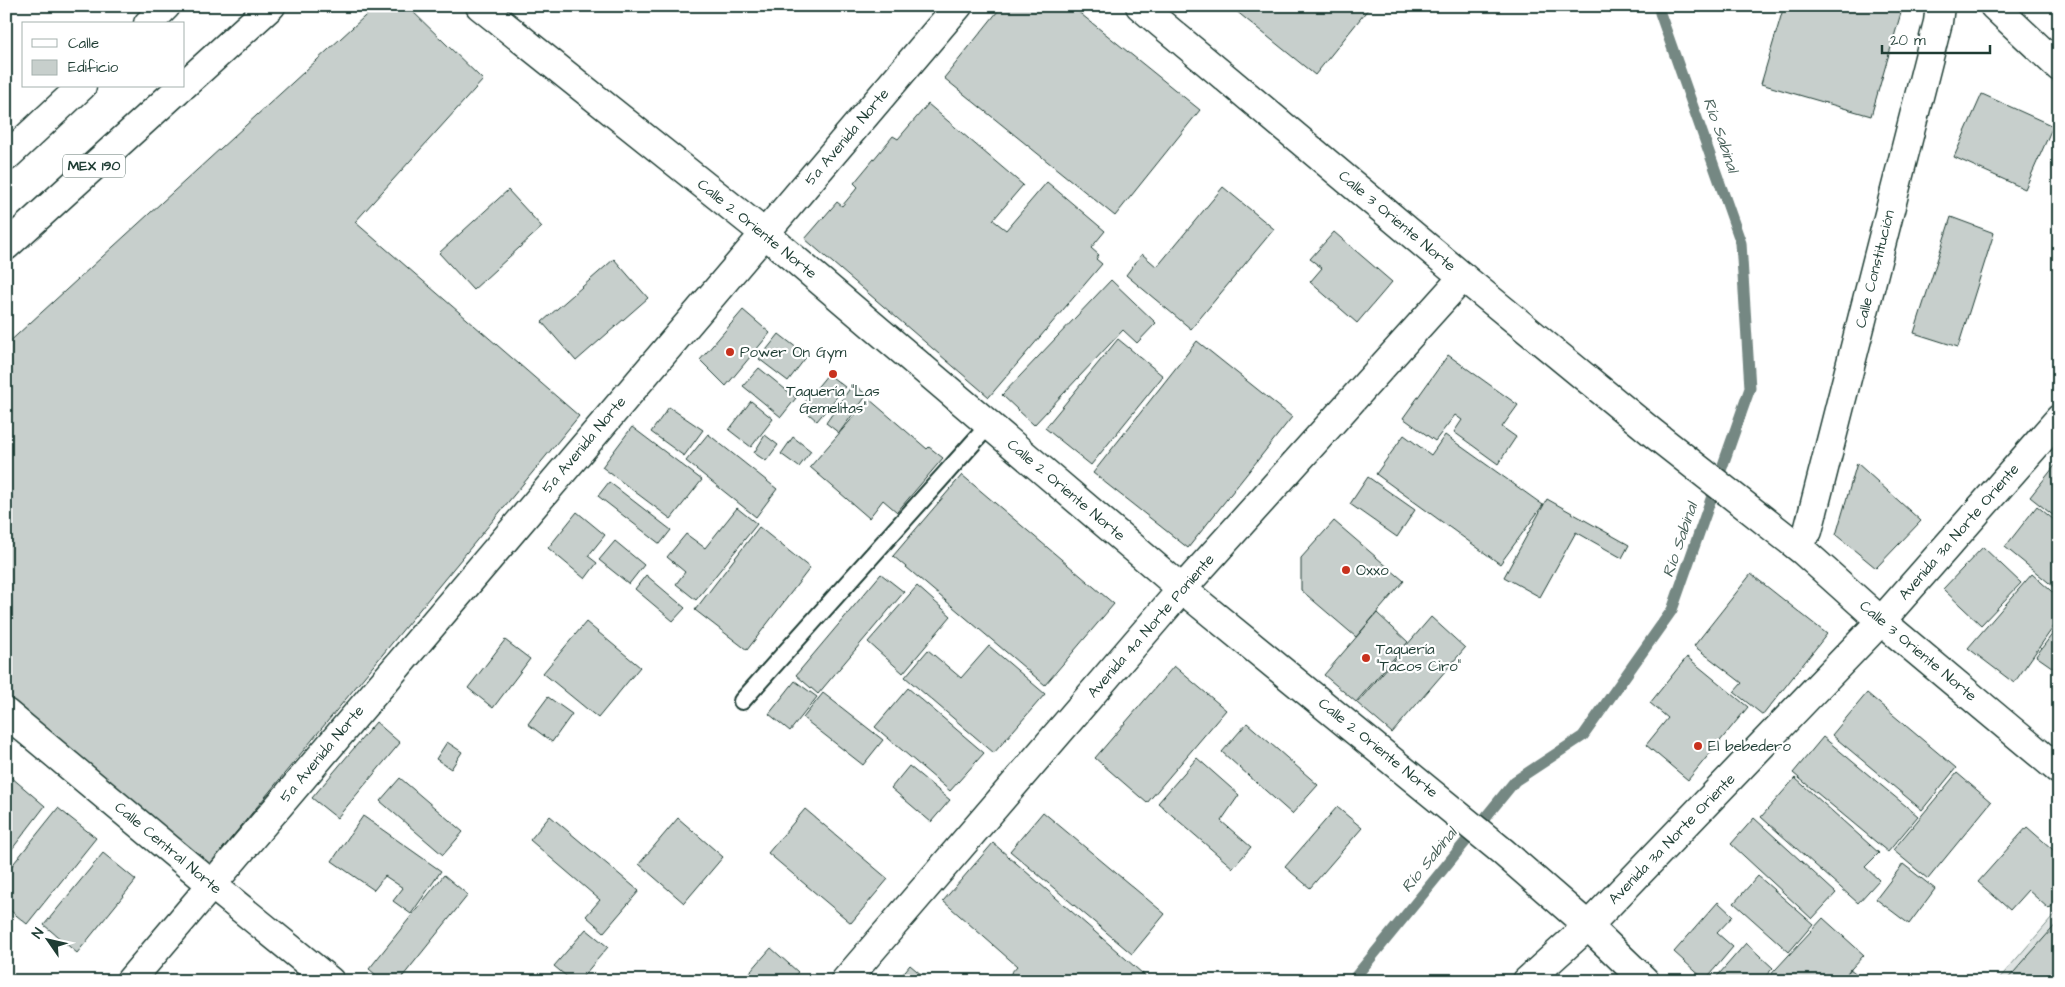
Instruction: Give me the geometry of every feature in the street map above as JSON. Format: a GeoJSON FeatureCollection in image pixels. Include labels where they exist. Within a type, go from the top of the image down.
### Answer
{"type":"FeatureCollection","features":[{"type":"Feature","properties":{"kind":"main road"},"geometry":{"type":"LineString","coordinates":[[150,22],[166,6]]}},
{"type":"Feature","properties":{"kind":"main road","name":"MEX 190"},"geometry":{"type":"LineString","coordinates":[[185,84],[271,6]]}},
{"type":"Feature","properties":{"kind":"main road","name":"Calle 2 Oriente Norte"},"geometry":{"type":"LineString","coordinates":[[480,6],[764,233],[1182,589],[1437,796],[1588,926],[1645,981]]}},
{"type":"Feature","properties":{"kind":"main road","name":"5a Avenida Norte"},"geometry":{"type":"LineString","coordinates":[[130,981],[958,6]]}},
{"type":"Feature","properties":{"kind":"main road","name":"Calle 3 Oriente Norte"},"geometry":{"type":"LineString","coordinates":[[1140,6],[1463,277],[1654,434],[1803,552],[1881,621],[2059,770]]}},
{"type":"Feature","properties":{"kind":"main road","name":"Calle Constitución"},"geometry":{"type":"LineString","coordinates":[[1808,531],[1938,22],[1940,6]]}},
{"type":"Feature","properties":{"kind":"main road"},"geometry":{"type":"LineString","coordinates":[[1994,6],[2059,67]]}},
{"type":"Feature","properties":{"kind":"main road"},"geometry":{"type":"LineString","coordinates":[[6,158],[80,88]]}},
{"type":"Feature","properties":{"kind":"main road","name":"MEX 190"},"geometry":{"type":"LineString","coordinates":[[6,246],[181,88]]}},
{"type":"Feature","properties":{"kind":"main road","name":"Avenida 4a Norte Poniente"},"geometry":{"type":"LineString","coordinates":[[845,981],[1182,589],[1463,277]]}},
{"type":"Feature","properties":{"kind":"main road","name":"Avenida 3a Norte Oriente"},"geometry":{"type":"LineString","coordinates":[[1527,981],[1588,926],[1881,621],[2059,419]]}},
{"type":"Feature","properties":{"kind":"main road","name":"Calle Central Norte"},"geometry":{"type":"LineString","coordinates":[[6,713],[330,981]]}},
{"type":"Feature","properties":{"kind":"lane"},"geometry":{"type":"LineString","coordinates":[[742,701],[989,425]]}},
{"type":"Feature","properties":{"kind":"shaded area"},"geometry":{"type":"Polygon","coordinates":[[[2059,910],[2059,981],[1997,981],[2059,910]]]}},
{"type":"Feature","properties":{"kind":"building"},"geometry":{"type":"Polygon","coordinates":[[[376,6],[407,6],[483,80],[355,222],[579,416],[205,870],[6,696],[6,345],[376,6]]]}},
{"type":"Feature","properties":{"kind":"building"},"geometry":{"type":"Polygon","coordinates":[[[1002,6],[1071,6],[1200,110],[1115,216],[944,78],[1002,6]]]}},
{"type":"Feature","properties":{"kind":"building"},"geometry":{"type":"Polygon","coordinates":[[[1230,6],[1366,6],[1369,8],[1315,75],[1230,6]]]}},
{"type":"Feature","properties":{"kind":"building"},"geometry":{"type":"Polygon","coordinates":[[[1784,6],[1903,6],[1871,116],[1761,84],[1784,6]]]}},
{"type":"Feature","properties":{"kind":"building"},"geometry":{"type":"Polygon","coordinates":[[[1982,94],[2053,126],[2025,189],[1954,157],[1982,94]]]}},
{"type":"Feature","properties":{"kind":"building"},"geometry":{"type":"Polygon","coordinates":[[[928,104],[1023,185],[993,220],[1006,230],[1047,182],[1105,231],[1091,248],[1099,255],[1096,259],[1102,264],[989,397],[805,239],[837,202],[842,206],[858,187],[854,183],[893,136],[898,139],[928,104]]]}},
{"type":"Feature","properties":{"kind":"building"},"geometry":{"type":"Polygon","coordinates":[[[1223,187],[1274,229],[1191,329],[1126,275],[1142,254],[1157,267],[1223,187]]]}},
{"type":"Feature","properties":{"kind":"building"},"geometry":{"type":"Polygon","coordinates":[[[508,190],[542,227],[473,290],[439,253],[508,190]]]}},
{"type":"Feature","properties":{"kind":"building"},"geometry":{"type":"Polygon","coordinates":[[[1951,217],[1994,233],[1958,347],[1914,333],[1951,217]]]}},
{"type":"Feature","properties":{"kind":"building"},"geometry":{"type":"Polygon","coordinates":[[[1334,232],[1392,282],[1357,323],[1310,282],[1322,268],[1310,259],[1334,232]]]}},
{"type":"Feature","properties":{"kind":"building"},"geometry":{"type":"Polygon","coordinates":[[[614,259],[648,298],[576,361],[542,322],[614,259]]]}},
{"type":"Feature","properties":{"kind":"building"},"geometry":{"type":"Polygon","coordinates":[[[1111,280],[1156,323],[1137,343],[1123,330],[1034,425],[1002,395],[1111,280]]]}},
{"type":"Feature","properties":{"kind":"building","name":"Power On Gym"},"geometry":{"type":"Polygon","coordinates":[[[743,310],[770,333],[726,386],[700,360],[743,310]]]}},
{"type":"Feature","properties":{"kind":"building"},"geometry":{"type":"Polygon","coordinates":[[[779,334],[807,356],[788,381],[759,359],[779,334]]]}},
{"type":"Feature","properties":{"kind":"building"},"geometry":{"type":"Polygon","coordinates":[[[1118,339],[1163,376],[1091,465],[1045,428],[1118,339]]]}},
{"type":"Feature","properties":{"kind":"building"},"geometry":{"type":"Polygon","coordinates":[[[1197,341],[1292,417],[1188,548],[1093,473],[1197,341]]]}},
{"type":"Feature","properties":{"kind":"building"},"geometry":{"type":"Polygon","coordinates":[[[1448,355],[1518,405],[1502,427],[1516,437],[1498,464],[1454,432],[1462,420],[1455,415],[1435,441],[1403,418],[1448,355]]]}},
{"type":"Feature","properties":{"kind":"building"},"geometry":{"type":"Polygon","coordinates":[[[759,368],[796,398],[781,417],[743,386],[759,368]]]}},
{"type":"Feature","properties":{"kind":"building"},"geometry":{"type":"Polygon","coordinates":[[[828,374],[845,387],[817,421],[801,407],[828,374]]]}},
{"type":"Feature","properties":{"kind":"building"},"geometry":{"type":"Polygon","coordinates":[[[853,384],[867,395],[839,433],[826,423],[853,384]]]}},
{"type":"Feature","properties":{"kind":"building"},"geometry":{"type":"Polygon","coordinates":[[[869,399],[927,449],[929,447],[943,458],[897,512],[883,500],[869,518],[810,467],[869,399]]]}},
{"type":"Feature","properties":{"kind":"building"},"geometry":{"type":"Polygon","coordinates":[[[751,401],[773,419],[751,447],[729,430],[751,401]]]}},
{"type":"Feature","properties":{"kind":"building"},"geometry":{"type":"Polygon","coordinates":[[[669,407],[703,430],[684,456],[651,432],[669,407]]]}},
{"type":"Feature","properties":{"kind":"building"},"geometry":{"type":"Polygon","coordinates":[[[632,427],[702,480],[671,519],[602,467],[632,427]]]}},
{"type":"Feature","properties":{"kind":"building"},"geometry":{"type":"Polygon","coordinates":[[[708,434],[777,489],[756,517],[686,461],[708,434]]]}},
{"type":"Feature","properties":{"kind":"building"},"geometry":{"type":"Polygon","coordinates":[[[765,435],[778,445],[766,461],[754,453],[765,435]]]}},
{"type":"Feature","properties":{"kind":"building"},"geometry":{"type":"Polygon","coordinates":[[[1404,435],[1431,455],[1445,435],[1543,505],[1500,564],[1376,474],[1404,435]]]}},
{"type":"Feature","properties":{"kind":"building"},"geometry":{"type":"Polygon","coordinates":[[[793,437],[811,451],[799,467],[781,454],[793,437]]]}},
{"type":"Feature","properties":{"kind":"building"},"geometry":{"type":"Polygon","coordinates":[[[1857,463],[1921,521],[1876,568],[1836,535],[1857,463]]]}},
{"type":"Feature","properties":{"kind":"building"},"geometry":{"type":"Polygon","coordinates":[[[2057,463],[2059,465],[2059,520],[2030,497],[2057,463]]]}},
{"type":"Feature","properties":{"kind":"building"},"geometry":{"type":"Polygon","coordinates":[[[962,475],[1114,604],[1045,685],[893,556],[962,475]]]}},
{"type":"Feature","properties":{"kind":"building"},"geometry":{"type":"Polygon","coordinates":[[[1368,477],[1415,510],[1397,537],[1350,504],[1368,477]]]}},
{"type":"Feature","properties":{"kind":"building"},"geometry":{"type":"Polygon","coordinates":[[[609,482],[671,530],[660,544],[598,496],[609,482]]]}},
{"type":"Feature","properties":{"kind":"building"},"geometry":{"type":"Polygon","coordinates":[[[1547,499],[1629,545],[1622,558],[1576,532],[1540,597],[1504,577],[1547,499]]]}},
{"type":"Feature","properties":{"kind":"building"},"geometry":{"type":"Polygon","coordinates":[[[2037,506],[2059,524],[2059,591],[2005,547],[2037,506]]]}},
{"type":"Feature","properties":{"kind":"building"},"geometry":{"type":"Polygon","coordinates":[[[737,508],[757,524],[696,600],[676,584],[685,572],[667,557],[686,534],[705,548],[737,508]]]}},
{"type":"Feature","properties":{"kind":"building"},"geometry":{"type":"Polygon","coordinates":[[[577,512],[605,535],[588,556],[597,563],[585,579],[548,548],[577,512]]]}},
{"type":"Feature","properties":{"kind":"building","name":"Oxxo"},"geometry":{"type":"Polygon","coordinates":[[[1334,521],[1404,581],[1356,637],[1301,590],[1301,558],[1334,521]]]}},
{"type":"Feature","properties":{"kind":"building"},"geometry":{"type":"Polygon","coordinates":[[[759,527],[810,568],[747,650],[695,610],[759,527]]]}},
{"type":"Feature","properties":{"kind":"building"},"geometry":{"type":"Polygon","coordinates":[[[615,541],[644,565],[629,584],[599,560],[615,541]]]}},
{"type":"Feature","properties":{"kind":"building"},"geometry":{"type":"Polygon","coordinates":[[[1983,547],[2021,583],[1981,625],[1943,589],[1983,547]]]}},
{"type":"Feature","properties":{"kind":"building"},"geometry":{"type":"Polygon","coordinates":[[[881,574],[904,592],[818,694],[796,675],[881,574]]]}},
{"type":"Feature","properties":{"kind":"building"},"geometry":{"type":"Polygon","coordinates":[[[1751,574],[1827,634],[1763,715],[1734,692],[1742,683],[1694,646],[1751,574]]]}},
{"type":"Feature","properties":{"kind":"building"},"geometry":{"type":"Polygon","coordinates":[[[2032,574],[2059,598],[2059,619],[2014,683],[1968,648],[2032,574]]]}},
{"type":"Feature","properties":{"kind":"building"},"geometry":{"type":"Polygon","coordinates":[[[646,575],[685,608],[673,621],[635,589],[646,575]]]}},
{"type":"Feature","properties":{"kind":"building"},"geometry":{"type":"Polygon","coordinates":[[[917,586],[951,616],[903,673],[868,642],[917,586]]]}},
{"type":"Feature","properties":{"kind":"building","name":"Taquería \"Tacos Ciro\""},"geometry":{"type":"Polygon","coordinates":[[[1377,613],[1408,642],[1356,702],[1324,675],[1377,613]]]}},
{"type":"Feature","properties":{"kind":"building"},"geometry":{"type":"Polygon","coordinates":[[[1431,617],[1465,648],[1392,733],[1357,703],[1431,617]]]}},
{"type":"Feature","properties":{"kind":"building"},"geometry":{"type":"Polygon","coordinates":[[[586,622],[640,667],[598,718],[543,673],[586,622]]]}},
{"type":"Feature","properties":{"kind":"building"},"geometry":{"type":"Polygon","coordinates":[[[2059,625],[2059,672],[2036,656],[2059,625]]]}},
{"type":"Feature","properties":{"kind":"building"},"geometry":{"type":"Polygon","coordinates":[[[505,640],[530,659],[493,708],[468,688],[505,640]]]}},
{"type":"Feature","properties":{"kind":"building"},"geometry":{"type":"Polygon","coordinates":[[[989,646],[1045,694],[994,753],[905,677],[928,650],[961,678],[989,646]]]}},
{"type":"Feature","properties":{"kind":"building"},"geometry":{"type":"Polygon","coordinates":[[[1687,657],[1748,707],[1688,780],[1646,745],[1668,718],[1650,703],[1687,657]]]}},
{"type":"Feature","properties":{"kind":"building"},"geometry":{"type":"Polygon","coordinates":[[[1174,666],[1226,710],[1147,803],[1095,758],[1174,666]]]}},
{"type":"Feature","properties":{"kind":"building"},"geometry":{"type":"Polygon","coordinates":[[[795,681],[817,697],[790,731],[769,714],[795,681]]]}},
{"type":"Feature","properties":{"kind":"building"},"geometry":{"type":"Polygon","coordinates":[[[908,688],[984,753],[950,791],[875,727],[908,688]]]}},
{"type":"Feature","properties":{"kind":"building"},"geometry":{"type":"Polygon","coordinates":[[[823,693],[883,740],[863,765],[803,718],[823,693]]]}},
{"type":"Feature","properties":{"kind":"building"},"geometry":{"type":"Polygon","coordinates":[[[1867,693],[1956,768],[1922,810],[1832,735],[1867,693]]]}},
{"type":"Feature","properties":{"kind":"building"},"geometry":{"type":"Polygon","coordinates":[[[548,697],[572,714],[552,742],[528,724],[548,697]]]}},
{"type":"Feature","properties":{"kind":"building"},"geometry":{"type":"Polygon","coordinates":[[[376,722],[400,743],[337,818],[312,798],[376,722]]]}},
{"type":"Feature","properties":{"kind":"building"},"geometry":{"type":"Polygon","coordinates":[[[1247,723],[1318,785],[1292,814],[1222,752],[1247,723]]]}},
{"type":"Feature","properties":{"kind":"building"},"geometry":{"type":"Polygon","coordinates":[[[1823,737],[1918,816],[1888,852],[1793,773],[1823,737]]]}},
{"type":"Feature","properties":{"kind":"building"},"geometry":{"type":"Polygon","coordinates":[[[447,742],[462,752],[451,769],[436,759],[447,742]]]}},
{"type":"Feature","properties":{"kind":"building"},"geometry":{"type":"Polygon","coordinates":[[[1197,758],[1239,795],[1221,821],[1251,847],[1233,868],[1158,803],[1197,758]]]}},
{"type":"Feature","properties":{"kind":"building"},"geometry":{"type":"Polygon","coordinates":[[[909,766],[950,800],[931,822],[891,788],[909,766]]]}},
{"type":"Feature","properties":{"kind":"building"},"geometry":{"type":"Polygon","coordinates":[[[1957,773],[1991,802],[1928,879],[1893,850],[1957,773]]]}},
{"type":"Feature","properties":{"kind":"building"},"geometry":{"type":"Polygon","coordinates":[[[11,777],[45,806],[6,857],[6,783],[11,777]]]}},
{"type":"Feature","properties":{"kind":"building"},"geometry":{"type":"Polygon","coordinates":[[[400,778],[463,832],[443,855],[380,801],[400,778]]]}},
{"type":"Feature","properties":{"kind":"building"},"geometry":{"type":"Polygon","coordinates":[[[1795,778],[1879,853],[1865,867],[1879,880],[1858,903],[1761,817],[1795,778]]]}},
{"type":"Feature","properties":{"kind":"building"},"geometry":{"type":"Polygon","coordinates":[[[1337,807],[1362,828],[1310,888],[1285,867],[1337,807]]]}},
{"type":"Feature","properties":{"kind":"building"},"geometry":{"type":"Polygon","coordinates":[[[58,808],[96,838],[27,924],[6,907],[6,873],[58,808]]]}},
{"type":"Feature","properties":{"kind":"building"},"geometry":{"type":"Polygon","coordinates":[[[805,809],[888,879],[851,923],[768,853],[805,809]]]}},
{"type":"Feature","properties":{"kind":"building"},"geometry":{"type":"Polygon","coordinates":[[[1043,812],[1165,914],[1132,954],[1010,851],[1043,812]]]}},
{"type":"Feature","properties":{"kind":"building"},"geometry":{"type":"Polygon","coordinates":[[[363,816],[441,871],[411,914],[393,901],[403,888],[385,876],[374,890],[332,861],[363,816]]]}},
{"type":"Feature","properties":{"kind":"building"},"geometry":{"type":"Polygon","coordinates":[[[550,816],[639,891],[604,932],[586,916],[600,900],[530,840],[550,816]]]}},
{"type":"Feature","properties":{"kind":"building"},"geometry":{"type":"Polygon","coordinates":[[[678,818],[723,857],[684,903],[639,864],[678,818]]]}},
{"type":"Feature","properties":{"kind":"building"},"geometry":{"type":"Polygon","coordinates":[[[1754,818],[1836,893],[1812,919],[1731,844],[1754,818]]]}},
{"type":"Feature","properties":{"kind":"building"},"geometry":{"type":"Polygon","coordinates":[[[2027,827],[2059,855],[2059,898],[2049,909],[2028,890],[2010,910],[1978,882],[2027,827]]]}},
{"type":"Feature","properties":{"kind":"building"},"geometry":{"type":"Polygon","coordinates":[[[993,843],[1151,981],[1004,981],[1017,966],[943,901],[993,843]]]}},
{"type":"Feature","properties":{"kind":"building"},"geometry":{"type":"Polygon","coordinates":[[[103,853],[136,880],[77,953],[44,925],[103,853]]]}},
{"type":"Feature","properties":{"kind":"building"},"geometry":{"type":"Polygon","coordinates":[[[1903,864],[1935,889],[1909,924],[1876,899],[1903,864]]]}},
{"type":"Feature","properties":{"kind":"building"},"geometry":{"type":"Polygon","coordinates":[[[444,875],[468,895],[399,981],[383,981],[369,969],[444,875]]]}},
{"type":"Feature","properties":{"kind":"building"},"geometry":{"type":"Polygon","coordinates":[[[1758,876],[1813,924],[1789,952],[1734,903],[1758,876]]]}},
{"type":"Feature","properties":{"kind":"building"},"geometry":{"type":"Polygon","coordinates":[[[1718,902],[1733,916],[1717,933],[1733,947],[1705,980],[1674,952],[1718,902]]]}},
{"type":"Feature","properties":{"kind":"building"},"geometry":{"type":"Polygon","coordinates":[[[1823,918],[1864,955],[1840,981],[1765,981],[1823,918]]]}},
{"type":"Feature","properties":{"kind":"building"},"geometry":{"type":"Polygon","coordinates":[[[2059,921],[2059,981],[2006,981],[2059,921]]]}},
{"type":"Feature","properties":{"kind":"building"},"geometry":{"type":"Polygon","coordinates":[[[586,929],[608,947],[579,981],[572,981],[554,966],[586,929]]]}},
{"type":"Feature","properties":{"kind":"building"},"geometry":{"type":"Polygon","coordinates":[[[1746,943],[1773,968],[1761,981],[1713,981],[1746,943]]]}},
{"type":"Feature","properties":{"kind":"building"},"geometry":{"type":"Polygon","coordinates":[[[771,948],[798,972],[790,981],[746,981],[744,979],[771,948]]]}},
{"type":"Feature","properties":{"kind":"building"},"geometry":{"type":"Polygon","coordinates":[[[910,965],[929,981],[897,981],[910,965]]]}},
{"type":"Feature","properties":{"kind":"building"},"geometry":{"type":"Polygon","coordinates":[[[1850,969],[1866,981],[1842,981],[1850,969]]]}},
{"type":"Feature","properties":{"kind":"waterway","name":"Río Sabinal"},"geometry":{"type":"LineString","coordinates":[[1352,981],[1515,781],[1583,736],[1672,610],[1750,388],[1741,243],[1659,6]]}},
{"type":"Feature","properties":{"kind":"place","name":"Power On Gym"},"geometry":{"type":"Point","coordinates":[730,352]}},
{"type":"Feature","properties":{"kind":"place","name":"Taquería \"Las Gemelitas\""},"geometry":{"type":"Point","coordinates":[833,374]}},
{"type":"Feature","properties":{"kind":"place","name":"Oxxo"},"geometry":{"type":"Point","coordinates":[1346,570]}},
{"type":"Feature","properties":{"kind":"place","name":"Taquería \"Tacos Ciro\""},"geometry":{"type":"Point","coordinates":[1366,658]}},
{"type":"Feature","properties":{"kind":"place","name":"El bebedero"},"geometry":{"type":"Point","coordinates":[1698,746]}}]}
